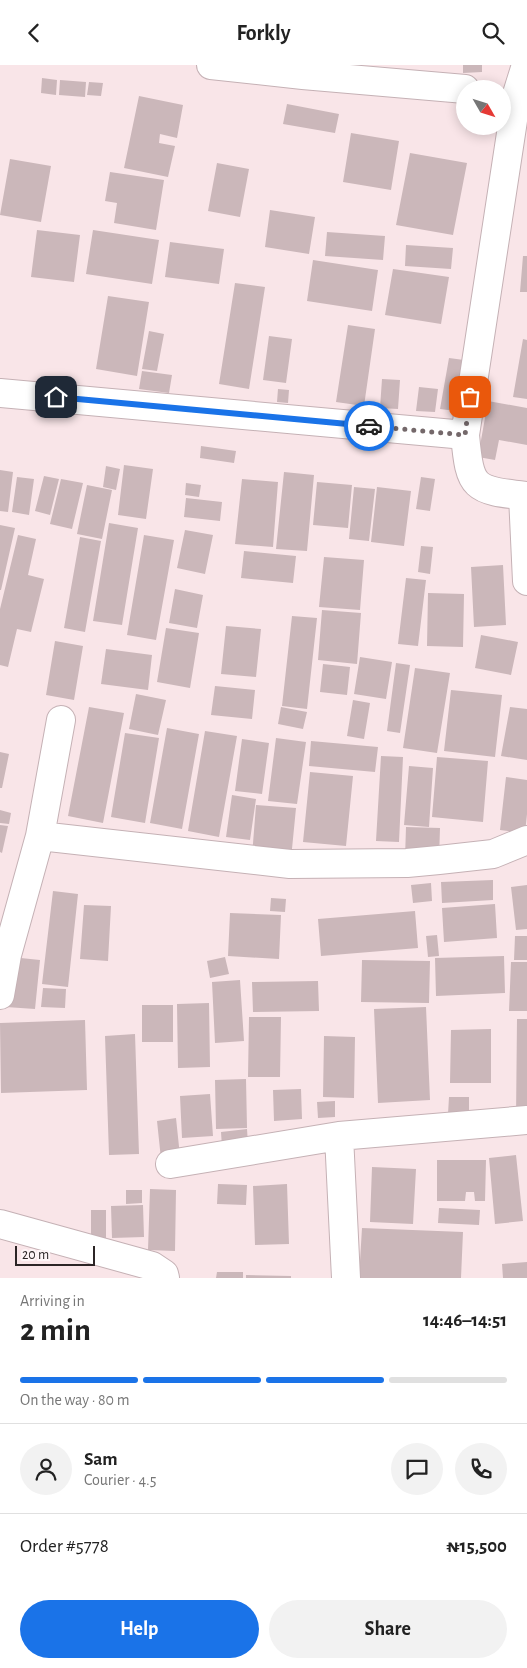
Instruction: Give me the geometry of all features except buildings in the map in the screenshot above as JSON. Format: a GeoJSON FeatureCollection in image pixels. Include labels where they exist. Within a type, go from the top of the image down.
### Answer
{"type":"FeatureCollection","features":[{"type":"Feature","properties":{"kind":"street"},"geometry":{"type":"LineString","coordinates":[[211,65],[456,88]]}},
{"type":"Feature","properties":{"kind":"street"},"geometry":{"type":"LineString","coordinates":[[511,91],[526,65]]}},
{"type":"Feature","properties":{"kind":"street"},"geometry":{"type":"LineString","coordinates":[[504,135],[465,435],[468,466],[473,481],[486,490],[525,496],[527,581]]}},
{"type":"Feature","properties":{"kind":"street"},"geometry":{"type":"LineString","coordinates":[[0,393],[465,435]]}},
{"type":"Feature","properties":{"kind":"street"},"geometry":{"type":"LineString","coordinates":[[0,995],[7,955],[40,835],[62,719]]}},
{"type":"Feature","properties":{"kind":"street"},"geometry":{"type":"LineString","coordinates":[[40,835],[290,864],[407,863],[439,860],[493,854],[527,840]]}},
{"type":"Feature","properties":{"kind":"street"},"geometry":{"type":"LineString","coordinates":[[170,1164],[339,1136],[527,1120]]}},
{"type":"Feature","properties":{"kind":"street"},"geometry":{"type":"LineString","coordinates":[[339,1136],[346,1278]]}},
{"type":"Feature","properties":{"kind":"street"},"geometry":{"type":"LineString","coordinates":[[0,1224],[152,1267],[164,1274],[165,1278]]}},
{"type":"Feature","properties":{"kind":"way so far"},"geometry":{"type":"LineString","coordinates":[[369,426],[465,435],[470,397]]}},
{"type":"Feature","properties":{"kind":"route"},"geometry":{"type":"LineString","coordinates":[[56,397],[369,426]]}}]}
